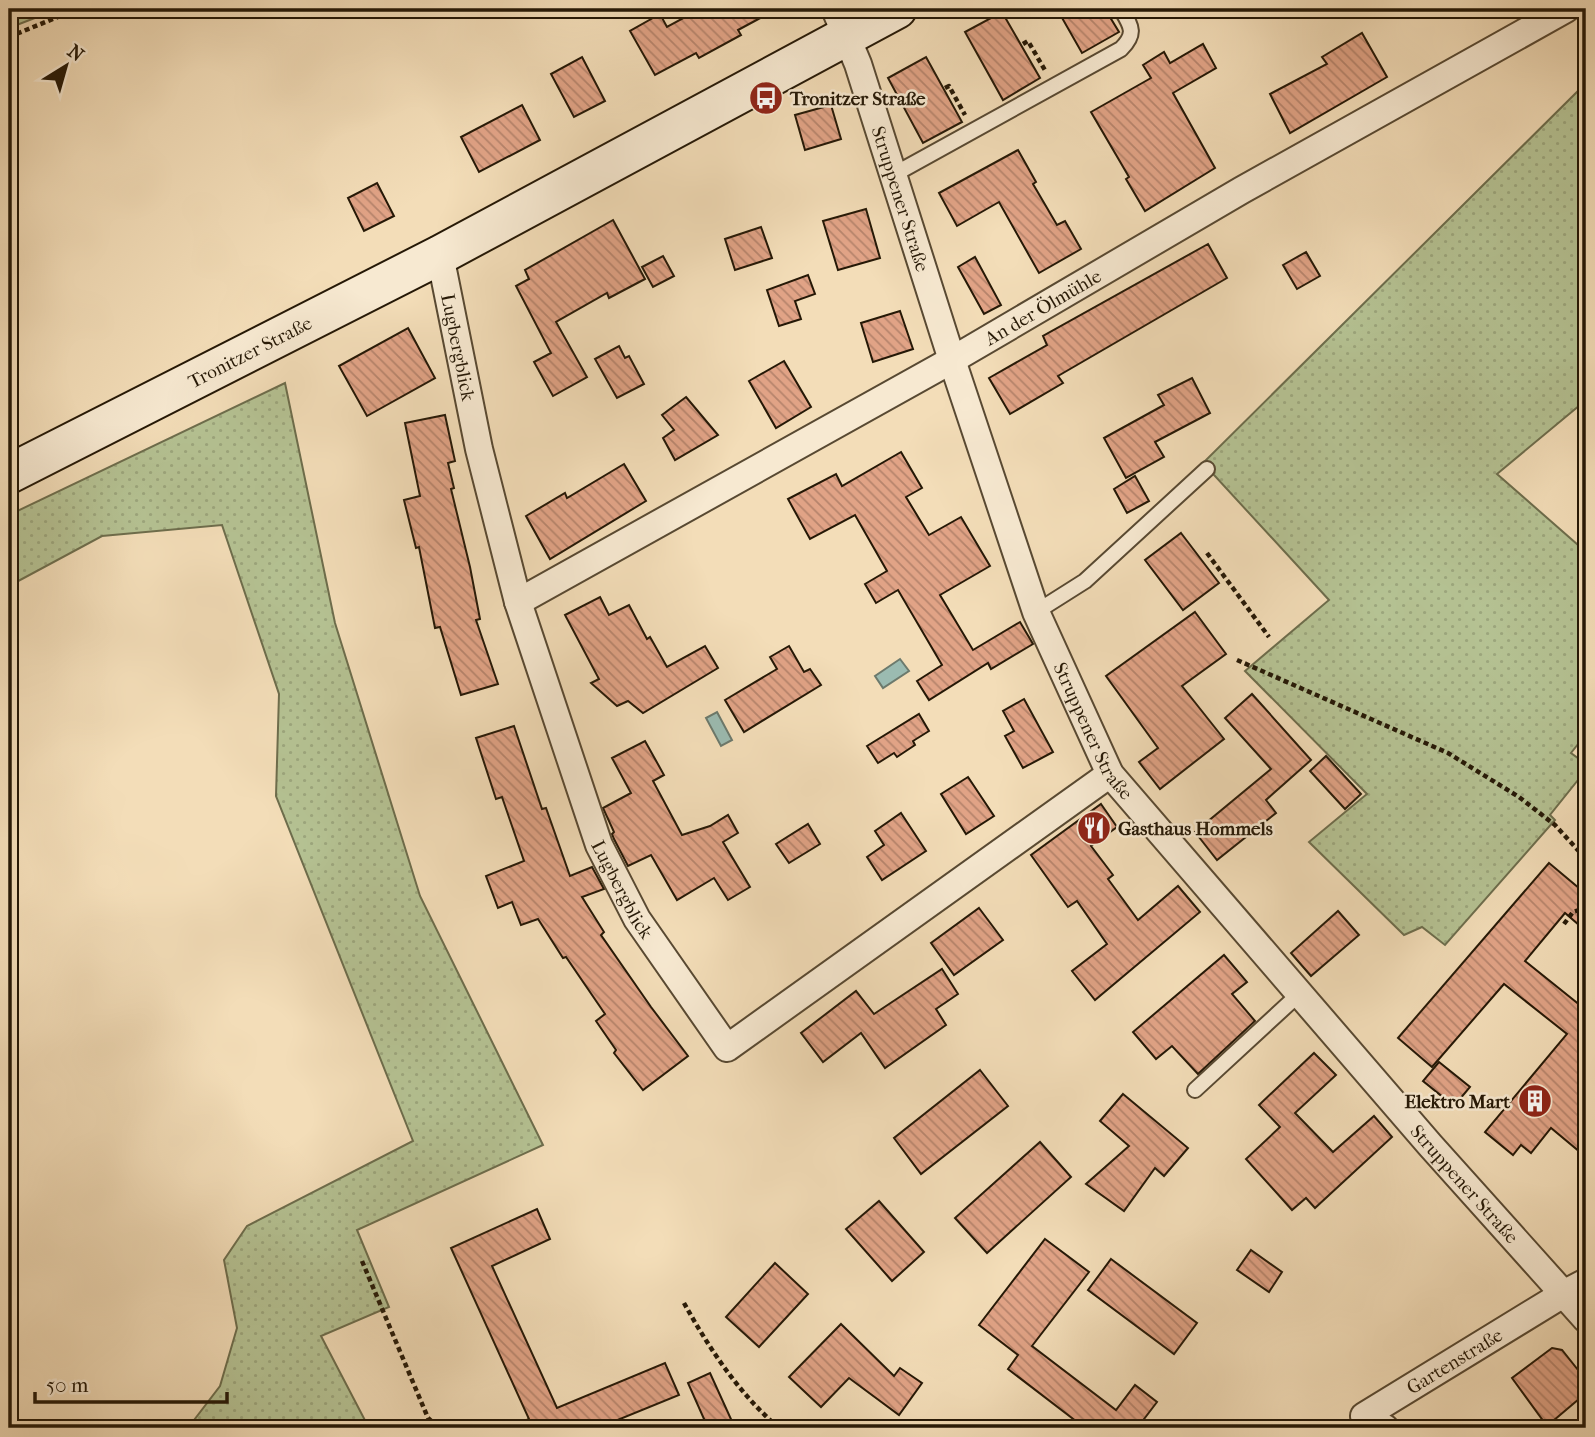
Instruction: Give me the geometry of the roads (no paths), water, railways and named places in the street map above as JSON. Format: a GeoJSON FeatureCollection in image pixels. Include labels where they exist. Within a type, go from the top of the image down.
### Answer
{"type":"FeatureCollection","features":[{"type":"Feature","properties":{"kind":"street","name":"Tronitzer Straße"},"geometry":{"type":"LineString","coordinates":[[9,474],[440,255],[841,22],[897,9]]}},
{"type":"Feature","properties":{"kind":"street","name":"An der Ölmühle"},"geometry":{"type":"LineString","coordinates":[[519,602],[952,360],[1242,190],[1566,9]]}},
{"type":"Feature","properties":{"kind":"street","name":"Struppener Straße"},"geometry":{"type":"LineString","coordinates":[[841,22],[858,64],[1036,612],[1110,774],[1430,1145],[1575,1287],[1586,1318]]}},
{"type":"Feature","properties":{"kind":"street","name":"Lugbergblick"},"geometry":{"type":"LineString","coordinates":[[440,255],[479,449],[519,602],[599,845],[637,919],[727,1048],[1110,774]]}},
{"type":"Feature","properties":{"kind":"street","name":"Gartenstraße"},"geometry":{"type":"LineString","coordinates":[[1385,1428],[1364,1416],[1575,1287]]}},
{"type":"Feature","properties":{"kind":"lane"},"geometry":{"type":"LineString","coordinates":[[893,175],[1121,49],[1130,40],[1132,28],[1121,9]]}},
{"type":"Feature","properties":{"kind":"lane"},"geometry":{"type":"LineString","coordinates":[[1036,612],[1085,581],[1207,469]]}},
{"type":"Feature","properties":{"kind":"lane"},"geometry":{"type":"LineString","coordinates":[[1195,1090],[1298,995]]}},
{"type":"Feature","properties":{"kind":"water"},"geometry":{"type":"Polygon","coordinates":[[[900,659],[909,671],[883,688],[875,676],[900,659]]]}},
{"type":"Feature","properties":{"kind":"water"},"geometry":{"type":"Polygon","coordinates":[[[717,712],[732,740],[721,746],[706,718],[717,712]]]}},
{"type":"Feature","properties":{"kind":"place","name":"Tronitzer Straße"},"geometry":{"type":"Point","coordinates":[766,98]}},
{"type":"Feature","properties":{"kind":"place","name":"Gasthaus Hommels"},"geometry":{"type":"Point","coordinates":[1094,828]}},
{"type":"Feature","properties":{"kind":"place","name":"Elektro Mart"},"geometry":{"type":"Point","coordinates":[1535,1101]}}]}
